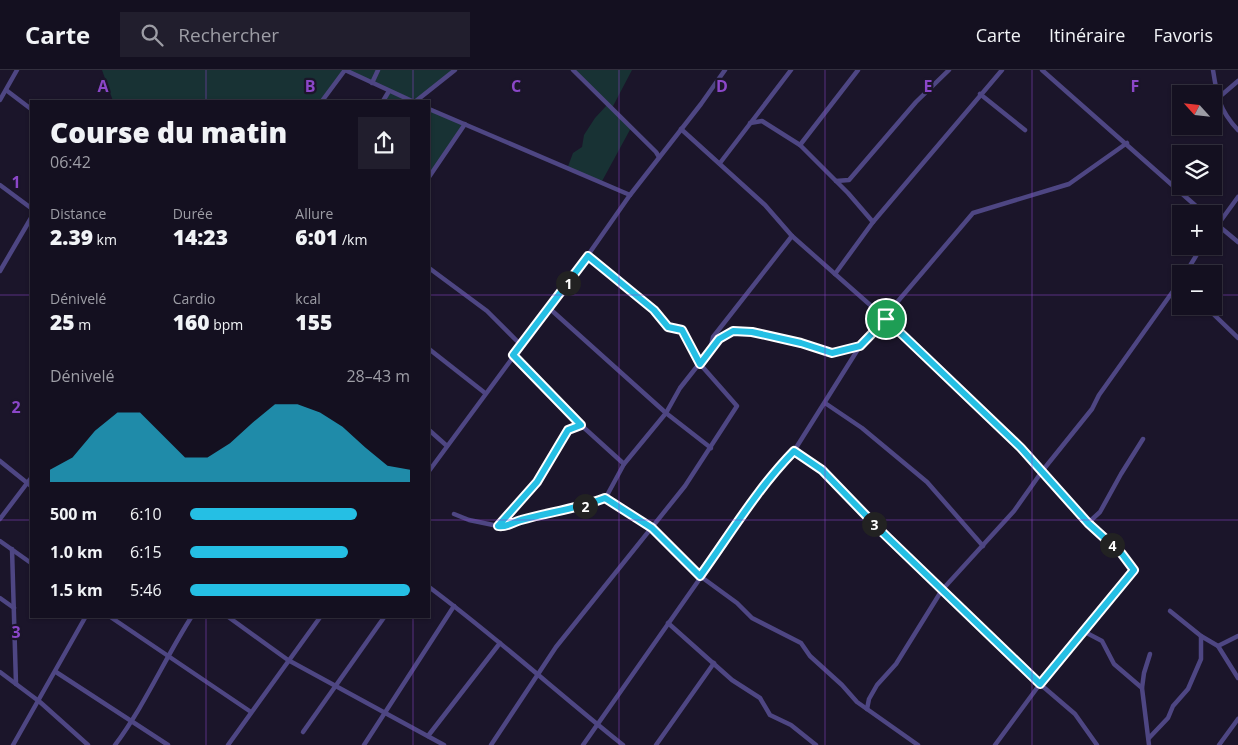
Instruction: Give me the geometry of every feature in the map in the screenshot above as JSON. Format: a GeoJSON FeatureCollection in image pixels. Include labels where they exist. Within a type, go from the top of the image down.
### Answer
{"type":"FeatureCollection","features":[{"type":"Feature","properties":{"kind":"street"},"geometry":{"type":"LineString","coordinates":[[0,100],[1,94],[6,90],[17,70]]}},
{"type":"Feature","properties":{"kind":"street"},"geometry":{"type":"LineString","coordinates":[[323,100],[345,70],[410,100]]}},
{"type":"Feature","properties":{"kind":"street"},"geometry":{"type":"LineString","coordinates":[[372,83],[378,70]]}},
{"type":"Feature","properties":{"kind":"street"},"geometry":{"type":"LineString","coordinates":[[417,100],[455,70]]}},
{"type":"Feature","properties":{"kind":"street"},"geometry":{"type":"LineString","coordinates":[[573,70],[632,126],[656,152],[658,157]]}},
{"type":"Feature","properties":{"kind":"street"},"geometry":{"type":"LineString","coordinates":[[430,470],[521,344],[588,256],[658,157],[725,70]]}},
{"type":"Feature","properties":{"kind":"street"},"geometry":{"type":"LineString","coordinates":[[720,164],[791,70]]}},
{"type":"Feature","properties":{"kind":"street"},"geometry":{"type":"LineString","coordinates":[[800,145],[858,70]]}},
{"type":"Feature","properties":{"kind":"street"},"geometry":{"type":"LineString","coordinates":[[836,181],[849,180],[916,102],[949,70]]}},
{"type":"Feature","properties":{"kind":"street"},"geometry":{"type":"LineString","coordinates":[[835,274],[873,222],[1002,70]]}},
{"type":"Feature","properties":{"kind":"street"},"geometry":{"type":"LineString","coordinates":[[1042,70],[1195,205]]}},
{"type":"Feature","properties":{"kind":"street"},"geometry":{"type":"LineString","coordinates":[[1213,70],[1215,85]]}},
{"type":"Feature","properties":{"kind":"street"},"geometry":{"type":"LineString","coordinates":[[1222,95],[1238,81]]}},
{"type":"Feature","properties":{"kind":"street"},"geometry":{"type":"LineString","coordinates":[[6,90],[30,108]]}},
{"type":"Feature","properties":{"kind":"street"},"geometry":{"type":"LineString","coordinates":[[384,100],[389,91]]}},
{"type":"Feature","properties":{"kind":"street"},"geometry":{"type":"LineString","coordinates":[[980,94],[1025,130]]}},
{"type":"Feature","properties":{"kind":"street"},"geometry":{"type":"LineString","coordinates":[[430,109],[630,195]]}},
{"type":"Feature","properties":{"kind":"street"},"geometry":{"type":"LineString","coordinates":[[1222,109],[1228,120],[1238,130]]}},
{"type":"Feature","properties":{"kind":"street"},"geometry":{"type":"LineString","coordinates":[[750,123],[762,120],[800,145],[873,222]]}},
{"type":"Feature","properties":{"kind":"street"},"geometry":{"type":"LineString","coordinates":[[430,176],[465,124]]}},
{"type":"Feature","properties":{"kind":"street"},"geometry":{"type":"LineString","coordinates":[[681,129],[765,205],[792,236],[886,319],[1043,470],[1088,523],[1122,554],[1134,570],[1040,684],[994,745]]}},
{"type":"Feature","properties":{"kind":"street"},"geometry":{"type":"LineString","coordinates":[[583,745],[727,540],[748,505],[773,472],[794,451],[860,346],[886,319],[893,306],[973,213],[1069,184],[1127,143]]}},
{"type":"Feature","properties":{"kind":"street"},"geometry":{"type":"LineString","coordinates":[[0,185],[30,207]]}},
{"type":"Feature","properties":{"kind":"street"},"geometry":{"type":"LineString","coordinates":[[1222,216],[1238,197]]}},
{"type":"Feature","properties":{"kind":"street"},"geometry":{"type":"LineString","coordinates":[[0,271],[30,220]]}},
{"type":"Feature","properties":{"kind":"street"},"geometry":{"type":"LineString","coordinates":[[1222,228],[1238,242]]}},
{"type":"Feature","properties":{"kind":"street"},"geometry":{"type":"LineString","coordinates":[[710,350],[713,337],[792,236]]}},
{"type":"Feature","properties":{"kind":"street"},"geometry":{"type":"LineString","coordinates":[[491,745],[556,647],[652,528],[711,448],[737,406],[700,364],[682,330],[668,327],[654,310],[588,256]]}},
{"type":"Feature","properties":{"kind":"street"},"geometry":{"type":"LineString","coordinates":[[430,269],[487,311],[521,344]]}},
{"type":"Feature","properties":{"kind":"street"},"geometry":{"type":"LineString","coordinates":[[867,709],[869,699],[877,686],[896,664],[942,590],[1014,511],[1043,470],[1092,409],[1099,395],[1172,295]]}},
{"type":"Feature","properties":{"kind":"street"},"geometry":{"type":"LineString","coordinates":[[549,308],[666,413],[711,448]]}},
{"type":"Feature","properties":{"kind":"street"},"geometry":{"type":"LineString","coordinates":[[1214,315],[1238,338]]}},
{"type":"Feature","properties":{"kind":"street"},"geometry":{"type":"LineString","coordinates":[[454,514],[468,520],[503,527],[519,520],[575,509],[605,498],[624,464],[666,413],[680,388],[719,339],[727,334],[743,330],[801,343],[832,353],[860,346]]}},
{"type":"Feature","properties":{"kind":"street"},"geometry":{"type":"LineString","coordinates":[[430,350],[485,393]]}},
{"type":"Feature","properties":{"kind":"street"},"geometry":{"type":"LineString","coordinates":[[513,355],[581,425],[624,464]]}},
{"type":"Feature","properties":{"kind":"street"},"geometry":{"type":"LineString","coordinates":[[825,403],[862,428],[927,482],[983,546]]}},
{"type":"Feature","properties":{"kind":"street"},"geometry":{"type":"LineString","coordinates":[[498,526],[537,482],[568,430],[581,425]]}},
{"type":"Feature","properties":{"kind":"street"},"geometry":{"type":"LineString","coordinates":[[430,431],[447,446]]}},
{"type":"Feature","properties":{"kind":"street"},"geometry":{"type":"LineString","coordinates":[[1088,523],[1100,512],[1143,439]]}},
{"type":"Feature","properties":{"kind":"street"},"geometry":{"type":"LineString","coordinates":[[794,451],[822,470],[942,590],[1040,684],[1075,714],[1097,745]]}},
{"type":"Feature","properties":{"kind":"street"},"geometry":{"type":"LineString","coordinates":[[0,461],[29,484],[0,520]]}},
{"type":"Feature","properties":{"kind":"street"},"geometry":{"type":"LineString","coordinates":[[605,498],[652,528],[700,576],[737,603],[752,618],[801,643],[821,668],[867,709],[918,745]]}},
{"type":"Feature","properties":{"kind":"street"},"geometry":{"type":"LineString","coordinates":[[0,541],[30,562]]}},
{"type":"Feature","properties":{"kind":"street"},"geometry":{"type":"LineString","coordinates":[[12,550],[16,684]]}},
{"type":"Feature","properties":{"kind":"street"},"geometry":{"type":"LineString","coordinates":[[430,588],[623,745]]}},
{"type":"Feature","properties":{"kind":"street"},"geometry":{"type":"LineString","coordinates":[[0,598],[14,608]]}},
{"type":"Feature","properties":{"kind":"street"},"geometry":{"type":"LineString","coordinates":[[364,745],[454,606]]}},
{"type":"Feature","properties":{"kind":"street"},"geometry":{"type":"LineString","coordinates":[[1170,611],[1201,636],[1218,646],[1238,678]]}},
{"type":"Feature","properties":{"kind":"street"},"geometry":{"type":"LineString","coordinates":[[13,745],[40,702],[85,618]]}},
{"type":"Feature","properties":{"kind":"street"},"geometry":{"type":"LineString","coordinates":[[112,618],[251,712]]}},
{"type":"Feature","properties":{"kind":"street"},"geometry":{"type":"LineString","coordinates":[[115,745],[132,723],[167,655],[191,618]]}},
{"type":"Feature","properties":{"kind":"street"},"geometry":{"type":"LineString","coordinates":[[230,618],[288,660],[444,745]]}},
{"type":"Feature","properties":{"kind":"street"},"geometry":{"type":"LineString","coordinates":[[228,745],[320,618]]}},
{"type":"Feature","properties":{"kind":"street"},"geometry":{"type":"LineString","coordinates":[[303,732],[334,685],[384,618]]}},
{"type":"Feature","properties":{"kind":"street"},"geometry":{"type":"LineString","coordinates":[[668,623],[732,680],[760,698],[770,716],[791,725],[816,745]]}},
{"type":"Feature","properties":{"kind":"street"},"geometry":{"type":"LineString","coordinates":[[1083,631],[1102,641],[1114,664],[1142,688]]}},
{"type":"Feature","properties":{"kind":"street"},"geometry":{"type":"LineString","coordinates":[[1149,738],[1168,718],[1173,706],[1188,689],[1201,659],[1201,636]]}},
{"type":"Feature","properties":{"kind":"street"},"geometry":{"type":"LineString","coordinates":[[1218,646],[1238,636]]}},
{"type":"Feature","properties":{"kind":"street"},"geometry":{"type":"LineString","coordinates":[[428,736],[500,643]]}},
{"type":"Feature","properties":{"kind":"street"},"geometry":{"type":"LineString","coordinates":[[1149,745],[1142,688],[1150,654]]}},
{"type":"Feature","properties":{"kind":"street"},"geometry":{"type":"LineString","coordinates":[[656,745],[714,663]]}},
{"type":"Feature","properties":{"kind":"street"},"geometry":{"type":"LineString","coordinates":[[0,672],[40,702],[88,745]]}},
{"type":"Feature","properties":{"kind":"street"},"geometry":{"type":"LineString","coordinates":[[56,672],[168,745]]}},
{"type":"Feature","properties":{"kind":"street"},"geometry":{"type":"LineString","coordinates":[[1219,745],[1238,719]]}},
{"type":"Feature","properties":{"kind":"green space"},"geometry":{"type":"Polygon","coordinates":[[[102,70],[455,70],[417,100],[384,100],[388,91],[345,71],[323,100],[113,100],[102,70]]]}},
{"type":"Feature","properties":{"kind":"green space"},"geometry":{"type":"Polygon","coordinates":[[[574,70],[632,70],[612,108],[632,126],[601,183],[567,169],[573,153],[582,147],[584,135],[595,118],[608,104],[574,70]]]}},
{"type":"Feature","properties":{"kind":"green space"},"geometry":{"type":"Polygon","coordinates":[[[430,108],[465,124],[430,176],[430,108]]]}},
{"type":"Feature","properties":{"kind":"route"},"geometry":{"type":"LineString","coordinates":[[588,256],[654,310],[668,327],[682,330],[700,364],[719,339],[733,331],[743,330],[752,332],[801,343],[823,352],[832,353],[860,346],[886,319],[1043,470],[1088,523],[1122,554],[1134,570],[1040,684],[881,531],[822,470],[794,451],[773,472],[748,505],[727,540],[700,576],[669,548],[652,528],[605,498],[575,509],[519,520],[503,527],[498,526],[537,482],[568,430],[581,425],[513,355],[588,256]]}}]}
